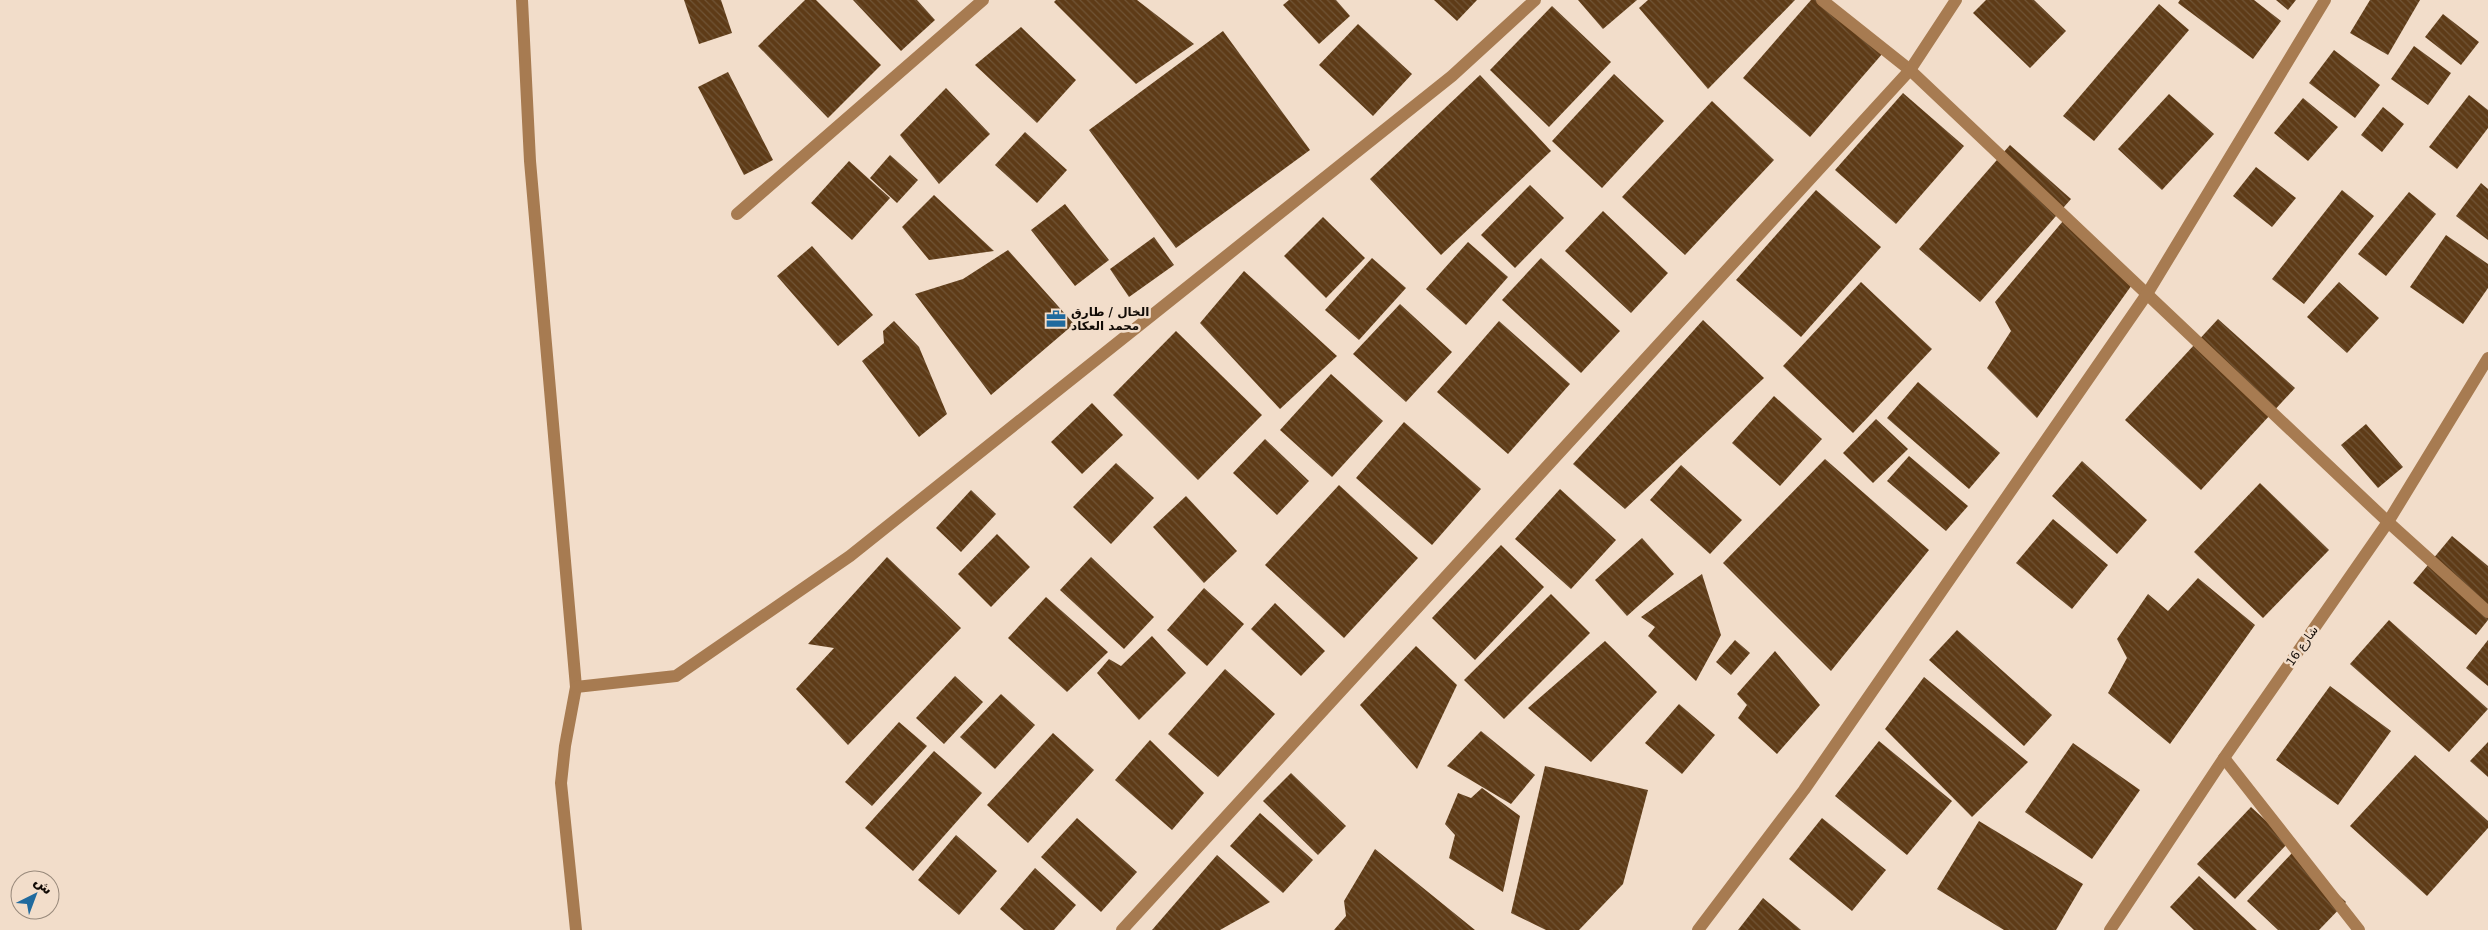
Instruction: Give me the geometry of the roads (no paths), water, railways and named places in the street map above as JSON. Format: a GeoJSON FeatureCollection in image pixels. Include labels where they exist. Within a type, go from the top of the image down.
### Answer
{"type":"FeatureCollection","features":[{"type":"Feature","properties":{"kind":"street"},"geometry":{"type":"LineString","coordinates":[[522,0],[530,161],[576,687],[560,784],[576,930]]}},
{"type":"Feature","properties":{"kind":"street"},"geometry":{"type":"LineString","coordinates":[[737,214],[983,0]]}},
{"type":"Feature","properties":{"kind":"street"},"geometry":{"type":"LineString","coordinates":[[576,687],[676,676],[850,556],[1452,76],[1535,0]]}},
{"type":"Feature","properties":{"kind":"street"},"geometry":{"type":"LineString","coordinates":[[1822,0],[1910,70],[2388,522],[2488,612]]}},
{"type":"Feature","properties":{"kind":"street"},"geometry":{"type":"LineString","coordinates":[[1122,930],[1910,70],[1956,0]]}},
{"type":"Feature","properties":{"kind":"street"},"geometry":{"type":"LineString","coordinates":[[1698,930],[1804,790],[2147,294],[2325,0]]}},
{"type":"Feature","properties":{"kind":"street","name":"شارع 16"},"geometry":{"type":"LineString","coordinates":[[2110,930],[2224,758],[2388,522],[2488,358]]}},
{"type":"Feature","properties":{"kind":"street"},"geometry":{"type":"LineString","coordinates":[[2224,758],[2359,930]]}},
{"type":"Feature","properties":{"kind":"place","name":"الخال / طارق محمد العكاد"},"geometry":{"type":"Point","coordinates":[1056,319]}}]}
